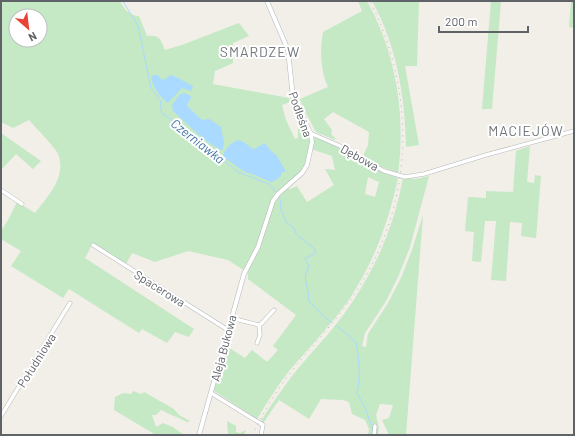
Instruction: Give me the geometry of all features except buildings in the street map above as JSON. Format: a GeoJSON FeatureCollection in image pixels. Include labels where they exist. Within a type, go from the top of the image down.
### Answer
{"type":"FeatureCollection","features":[{"type":"Feature","properties":{"kind":"street","name":"Podleśna"},"geometry":{"type":"LineString","coordinates":[[250,261],[260,243],[273,201],[278,194],[302,173],[308,165],[312,139],[293,98],[288,50],[267,1]]}},
{"type":"Feature","properties":{"kind":"street","name":"Dębowa"},"geometry":{"type":"LineString","coordinates":[[310,133],[340,146],[384,170],[400,176],[412,177],[574,131]]}},
{"type":"Feature","properties":{"kind":"street"},"geometry":{"type":"LineString","coordinates":[[312,139],[320,137]]}},
{"type":"Feature","properties":{"kind":"street"},"geometry":{"type":"LineString","coordinates":[[1,190],[22,204]]}},
{"type":"Feature","properties":{"kind":"street","name":"Spacerowa"},"geometry":{"type":"LineString","coordinates":[[93,245],[228,330]]}},
{"type":"Feature","properties":{"kind":"street","name":"Aleja Bukowa"},"geometry":{"type":"LineString","coordinates":[[199,435],[241,282],[250,261]]}},
{"type":"Feature","properties":{"kind":"street","name":"Południowa"},"geometry":{"type":"LineString","coordinates":[[1,416],[70,304]]}},
{"type":"Feature","properties":{"kind":"street"},"geometry":{"type":"LineString","coordinates":[[259,325],[274,310]]}},
{"type":"Feature","properties":{"kind":"street"},"geometry":{"type":"LineString","coordinates":[[231,318],[259,325]]}},
{"type":"Feature","properties":{"kind":"street"},"geometry":{"type":"LineString","coordinates":[[257,343],[260,334],[259,325]]}},
{"type":"Feature","properties":{"kind":"street"},"geometry":{"type":"LineString","coordinates":[[211,393],[263,425],[261,435]]}},
{"type":"Feature","properties":{"kind":"street"},"geometry":{"type":"LineString","coordinates":[[374,435],[375,426]]}},
{"type":"Feature","properties":{"kind":"green space"},"geometry":{"type":"Polygon","coordinates":[[[1,1],[120,1],[127,11],[133,15],[139,16],[147,36],[155,36],[159,38],[165,50],[239,23],[249,36],[233,43],[233,63],[215,71],[213,84],[289,98],[290,102],[282,105],[286,120],[295,139],[298,138],[298,125],[295,112],[312,138],[320,137],[360,157],[382,172],[398,178],[385,227],[373,257],[357,286],[334,319],[289,371],[257,419],[214,391],[226,346],[245,358],[252,350],[267,362],[278,350],[273,346],[296,315],[248,279],[248,273],[228,260],[188,251],[155,262],[132,253],[126,264],[93,243],[85,258],[194,329],[189,337],[175,332],[167,343],[142,329],[139,333],[69,289],[63,298],[11,266],[21,251],[1,239],[1,231],[17,202],[35,213],[55,186],[60,171],[58,154],[50,142],[29,120],[13,128],[1,122],[1,1]],[[311,149],[307,165],[286,188],[290,189],[297,186],[307,202],[334,185],[325,169],[335,170],[332,156],[311,149]],[[368,177],[365,194],[375,197],[379,182],[368,177]]]}},
{"type":"Feature","properties":{"kind":"green space"},"geometry":{"type":"Polygon","coordinates":[[[358,1],[367,1],[377,21],[392,63],[401,129],[398,173],[379,166],[363,156],[368,145],[369,132],[333,112],[324,119],[332,130],[331,134],[335,140],[316,132],[303,108],[300,99],[328,87],[323,73],[321,60],[323,32],[362,11],[358,1]]]}},
{"type":"Feature","properties":{"kind":"green space"},"geometry":{"type":"Polygon","coordinates":[[[372,1],[419,1],[417,66],[405,66],[419,145],[406,147],[404,109],[398,72],[388,36],[372,1]]]}},
{"type":"Feature","properties":{"kind":"green space"},"geometry":{"type":"Polygon","coordinates":[[[491,1],[501,1],[492,109],[482,109],[491,1]]]}},
{"type":"Feature","properties":{"kind":"green space"},"geometry":{"type":"Polygon","coordinates":[[[571,1],[574,1],[574,28],[569,27],[571,1]]]}},
{"type":"Feature","properties":{"kind":"green space"},"geometry":{"type":"Polygon","coordinates":[[[1,133],[41,161],[33,169],[16,154],[3,168],[1,167],[1,133]]]}},
{"type":"Feature","properties":{"kind":"green space"},"geometry":{"type":"Polygon","coordinates":[[[530,146],[527,182],[534,183],[535,175],[541,176],[536,238],[521,236],[522,223],[510,222],[506,281],[491,280],[496,221],[485,221],[481,262],[472,261],[474,232],[465,231],[468,197],[486,198],[486,191],[513,192],[516,151],[530,146]]]}},
{"type":"Feature","properties":{"kind":"green space"},"geometry":{"type":"Polygon","coordinates":[[[429,176],[410,247],[398,277],[386,301],[365,333],[362,346],[366,347],[368,334],[388,303],[401,278],[423,215],[406,435],[389,435],[382,420],[389,418],[393,405],[380,404],[376,415],[379,428],[378,435],[368,435],[369,429],[365,420],[352,414],[349,402],[343,400],[321,399],[309,419],[279,400],[263,423],[261,421],[292,376],[330,332],[361,289],[384,244],[395,212],[403,178],[416,179],[429,176]]]}},
{"type":"Feature","properties":{"kind":"green space"},"geometry":{"type":"Polygon","coordinates":[[[133,391],[141,394],[144,392],[174,409],[179,415],[190,421],[187,422],[161,410],[156,415],[152,415],[156,427],[163,423],[173,427],[184,435],[156,435],[114,410],[115,397],[123,393],[131,394],[133,391]]]}},
{"type":"Feature","properties":{"kind":"green space"},"geometry":{"type":"Polygon","coordinates":[[[227,421],[236,426],[236,432],[240,433],[246,430],[244,435],[228,435],[227,421]]]}},
{"type":"Feature","properties":{"kind":"water"},"geometry":{"type":"Polygon","coordinates":[[[158,75],[164,80],[170,75],[174,76],[193,86],[192,90],[190,91],[182,88],[168,103],[162,98],[155,87],[151,76],[158,75]]]}},
{"type":"Feature","properties":{"kind":"water"},"geometry":{"type":"Polygon","coordinates":[[[184,93],[191,96],[187,106],[202,120],[209,119],[221,127],[224,143],[223,149],[221,150],[212,145],[200,136],[173,111],[172,105],[180,94],[184,93]]]}},
{"type":"Feature","properties":{"kind":"water"},"geometry":{"type":"Polygon","coordinates":[[[238,140],[254,149],[265,143],[277,156],[285,172],[282,172],[276,180],[271,182],[245,172],[223,157],[224,152],[228,147],[238,140]]]}},
{"type":"Feature","properties":{"kind":"waterway","name":"Czerniawka"},"geometry":{"type":"LineString","coordinates":[[123,1],[138,26],[151,88],[161,101],[160,106],[162,113],[194,136],[238,172],[269,184],[276,192]]}},
{"type":"Feature","properties":{"kind":"waterway","name":"Czerniawka"},"geometry":{"type":"LineString","coordinates":[[279,198],[281,201],[280,207],[286,222],[294,228],[296,234],[316,250],[313,255],[305,258],[309,267],[305,276],[309,296],[308,300],[331,322]]}},
{"type":"Feature","properties":{"kind":"waterway","name":"Czerniawka"},"geometry":{"type":"LineString","coordinates":[[337,326],[356,342],[359,368],[357,393],[366,410],[373,430],[371,435]]}},
{"type":"Feature","properties":{"kind":"railway"},"geometry":{"type":"LineString","coordinates":[[252,435],[267,407],[284,381],[353,296],[373,262],[388,226],[398,189],[402,151],[402,113],[396,75],[386,37],[370,1]]}},
{"type":"Feature","properties":{"kind":"district","name":"SMARDZEW"},"geometry":{"type":"Point","coordinates":[260,51]}},
{"type":"Feature","properties":{"kind":"district","name":"MACIEJÓW"},"geometry":{"type":"Point","coordinates":[526,130]}}]}
